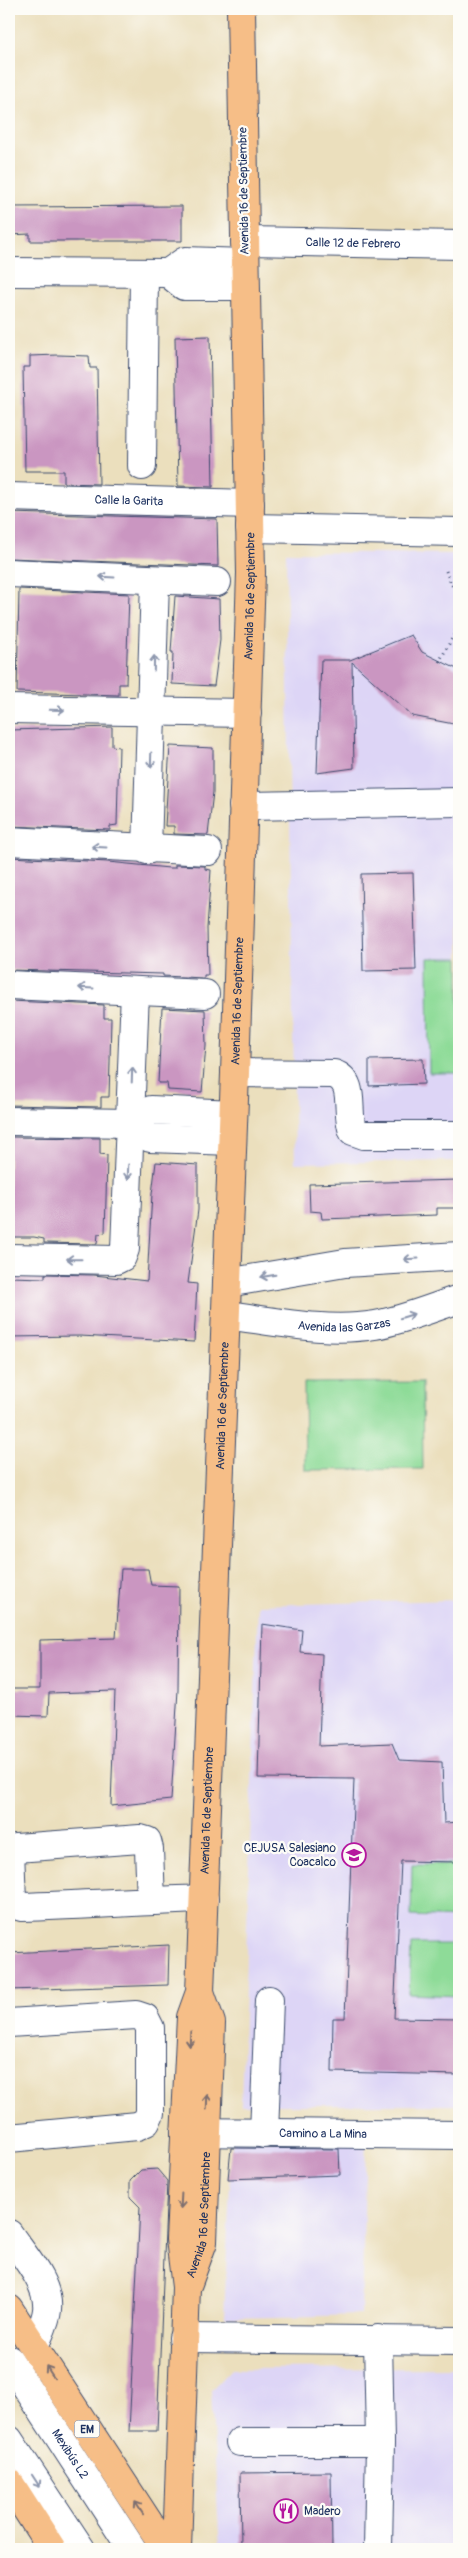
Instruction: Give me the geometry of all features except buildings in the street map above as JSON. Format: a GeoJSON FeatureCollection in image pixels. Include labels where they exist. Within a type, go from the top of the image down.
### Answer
{"type":"FeatureCollection","features":[{"type":"Feature","properties":{"kind":"main road","name":"Avenida 16 de Septiembre"},"geometry":{"type":"LineString","coordinates":[[177,2549],[182,2338],[186,2287],[203,2242],[195,2132],[211,2023],[200,1992],[244,806],[250,516],[241,9]]}},
{"type":"Feature","properties":{"kind":"main road","name":"EM"},"geometry":{"type":"LineString","coordinates":[[9,2309],[166,2549]]}},
{"type":"Feature","properties":{"kind":"main road"},"geometry":{"type":"LineString","coordinates":[[9,2482],[52,2549]]}},
{"type":"Feature","properties":{"kind":"street","name":"Calle 12 de Febrero"},"geometry":{"type":"LineString","coordinates":[[156,273],[185,261],[245,263],[459,245]]}},
{"type":"Feature","properties":{"kind":"street"},"geometry":{"type":"LineString","coordinates":[[9,272],[156,273],[142,466]]}},
{"type":"Feature","properties":{"kind":"street","name":"Calle la Garita"},"geometry":{"type":"LineString","coordinates":[[9,497],[459,532]]}},
{"type":"Feature","properties":{"kind":"street"},"geometry":{"type":"LineString","coordinates":[[9,572],[217,582]]}},
{"type":"Feature","properties":{"kind":"street"},"geometry":{"type":"LineString","coordinates":[[148,850],[156,580]]}},
{"type":"Feature","properties":{"kind":"street"},"geometry":{"type":"LineString","coordinates":[[9,709],[246,713]]}},
{"type":"Feature","properties":{"kind":"street"},"geometry":{"type":"LineString","coordinates":[[244,806],[459,802]]}},
{"type":"Feature","properties":{"kind":"street"},"geometry":{"type":"LineString","coordinates":[[9,842],[208,852]]}},
{"type":"Feature","properties":{"kind":"street"},"geometry":{"type":"LineString","coordinates":[[9,985],[205,994]]}},
{"type":"Feature","properties":{"kind":"street"},"geometry":{"type":"LineString","coordinates":[[9,1258],[116,1260],[122,1257],[125,1249],[135,990]]}},
{"type":"Feature","properties":{"kind":"street"},"geometry":{"type":"LineString","coordinates":[[235,1073],[334,1074],[343,1077],[348,1085],[349,1122],[353,1131],[364,1135],[459,1135]]}},
{"type":"Feature","properties":{"kind":"street"},"geometry":{"type":"LineString","coordinates":[[9,1121],[130,1123],[151,1110],[233,1128]]}},
{"type":"Feature","properties":{"kind":"street"},"geometry":{"type":"LineString","coordinates":[[227,1282],[345,1263],[459,1256]]}},
{"type":"Feature","properties":{"kind":"street","name":"Avenida las Garzas"},"geometry":{"type":"LineString","coordinates":[[226,1315],[326,1327],[353,1328],[377,1325],[459,1299]]}},
{"type":"Feature","properties":{"kind":"street"},"geometry":{"type":"LineString","coordinates":[[151,1902],[147,1841],[140,1839],[16,1848],[10,1851],[12,1892],[15,1905],[22,1907],[151,1902],[204,1899]]}},
{"type":"Feature","properties":{"kind":"street"},"geometry":{"type":"LineString","coordinates":[[264,2134],[269,2000]]}},
{"type":"Feature","properties":{"kind":"street"},"geometry":{"type":"LineString","coordinates":[[9,2023],[136,2015],[145,2018],[150,2028],[150,2114],[146,2122],[137,2126],[9,2138]]}},
{"type":"Feature","properties":{"kind":"street","name":"Camino a La Mina"},"geometry":{"type":"LineString","coordinates":[[195,2132],[459,2135]]}},
{"type":"Feature","properties":{"kind":"street"},"geometry":{"type":"LineString","coordinates":[[9,2234],[42,2286],[47,2298],[47,2312],[34,2347]]}},
{"type":"Feature","properties":{"kind":"street"},"geometry":{"type":"LineString","coordinates":[[182,2338],[459,2341]]}},
{"type":"Feature","properties":{"kind":"street"},"geometry":{"type":"LineString","coordinates":[[378,2339],[380,2442],[378,2549]]}},
{"type":"Feature","properties":{"kind":"street","name":"Mexibús L2"},"geometry":{"type":"LineString","coordinates":[[9,2360],[132,2549]]}},
{"type":"Feature","properties":{"kind":"street"},"geometry":{"type":"LineString","coordinates":[[9,2440],[81,2549]]}},
{"type":"Feature","properties":{"kind":"street"},"geometry":{"type":"LineString","coordinates":[[240,2442],[380,2442]]}},
{"type":"Feature","properties":{"kind":"path"},"geometry":{"type":"LineString","coordinates":[[446,571],[450,584],[459,594]]}},
{"type":"Feature","properties":{"kind":"path"},"geometry":{"type":"LineString","coordinates":[[439,662],[457,634],[459,610]]}},
{"type":"Feature","properties":{"kind":"shaded area"},"geometry":{"type":"Polygon","coordinates":[[[286,552],[459,554],[459,1161],[295,1163],[286,552]]]}},
{"type":"Feature","properties":{"kind":"shaded area","name":"CEJUSA Salesiano Coacalco"},"geometry":{"type":"Polygon","coordinates":[[[459,1600],[459,2105],[241,2105],[258,1605],[459,1600]]]}},
{"type":"Feature","properties":{"kind":"shaded area"},"geometry":{"type":"Polygon","coordinates":[[[232,2140],[366,2141],[361,2315],[224,2318],[232,2140]]]}},
{"type":"Feature","properties":{"kind":"shaded area"},"geometry":{"type":"Polygon","coordinates":[[[459,2368],[459,2549],[220,2549],[211,2390],[231,2369],[459,2368]]]}},
{"type":"Feature","properties":{"kind":"green space"},"geometry":{"type":"Polygon","coordinates":[[[428,958],[459,958],[459,1073],[429,1073],[428,958]]]}},
{"type":"Feature","properties":{"kind":"green space"},"geometry":{"type":"Polygon","coordinates":[[[422,1382],[423,1469],[305,1470],[304,1383],[422,1382]]]}},
{"type":"Feature","properties":{"kind":"green space"},"geometry":{"type":"Polygon","coordinates":[[[412,1864],[459,1864],[459,1918],[411,1916],[412,1864]]]}},
{"type":"Feature","properties":{"kind":"green space"},"geometry":{"type":"Polygon","coordinates":[[[411,1944],[459,1944],[459,1996],[409,1994],[411,1944]]]}},
{"type":"Feature","properties":{"kind":"place","name":"CEJUSA Salesiano Coacalco"},"geometry":{"type":"Point","coordinates":[354,1855]}},
{"type":"Feature","properties":{"kind":"place","name":"Madero"},"geometry":{"type":"Point","coordinates":[286,2511]}}]}
